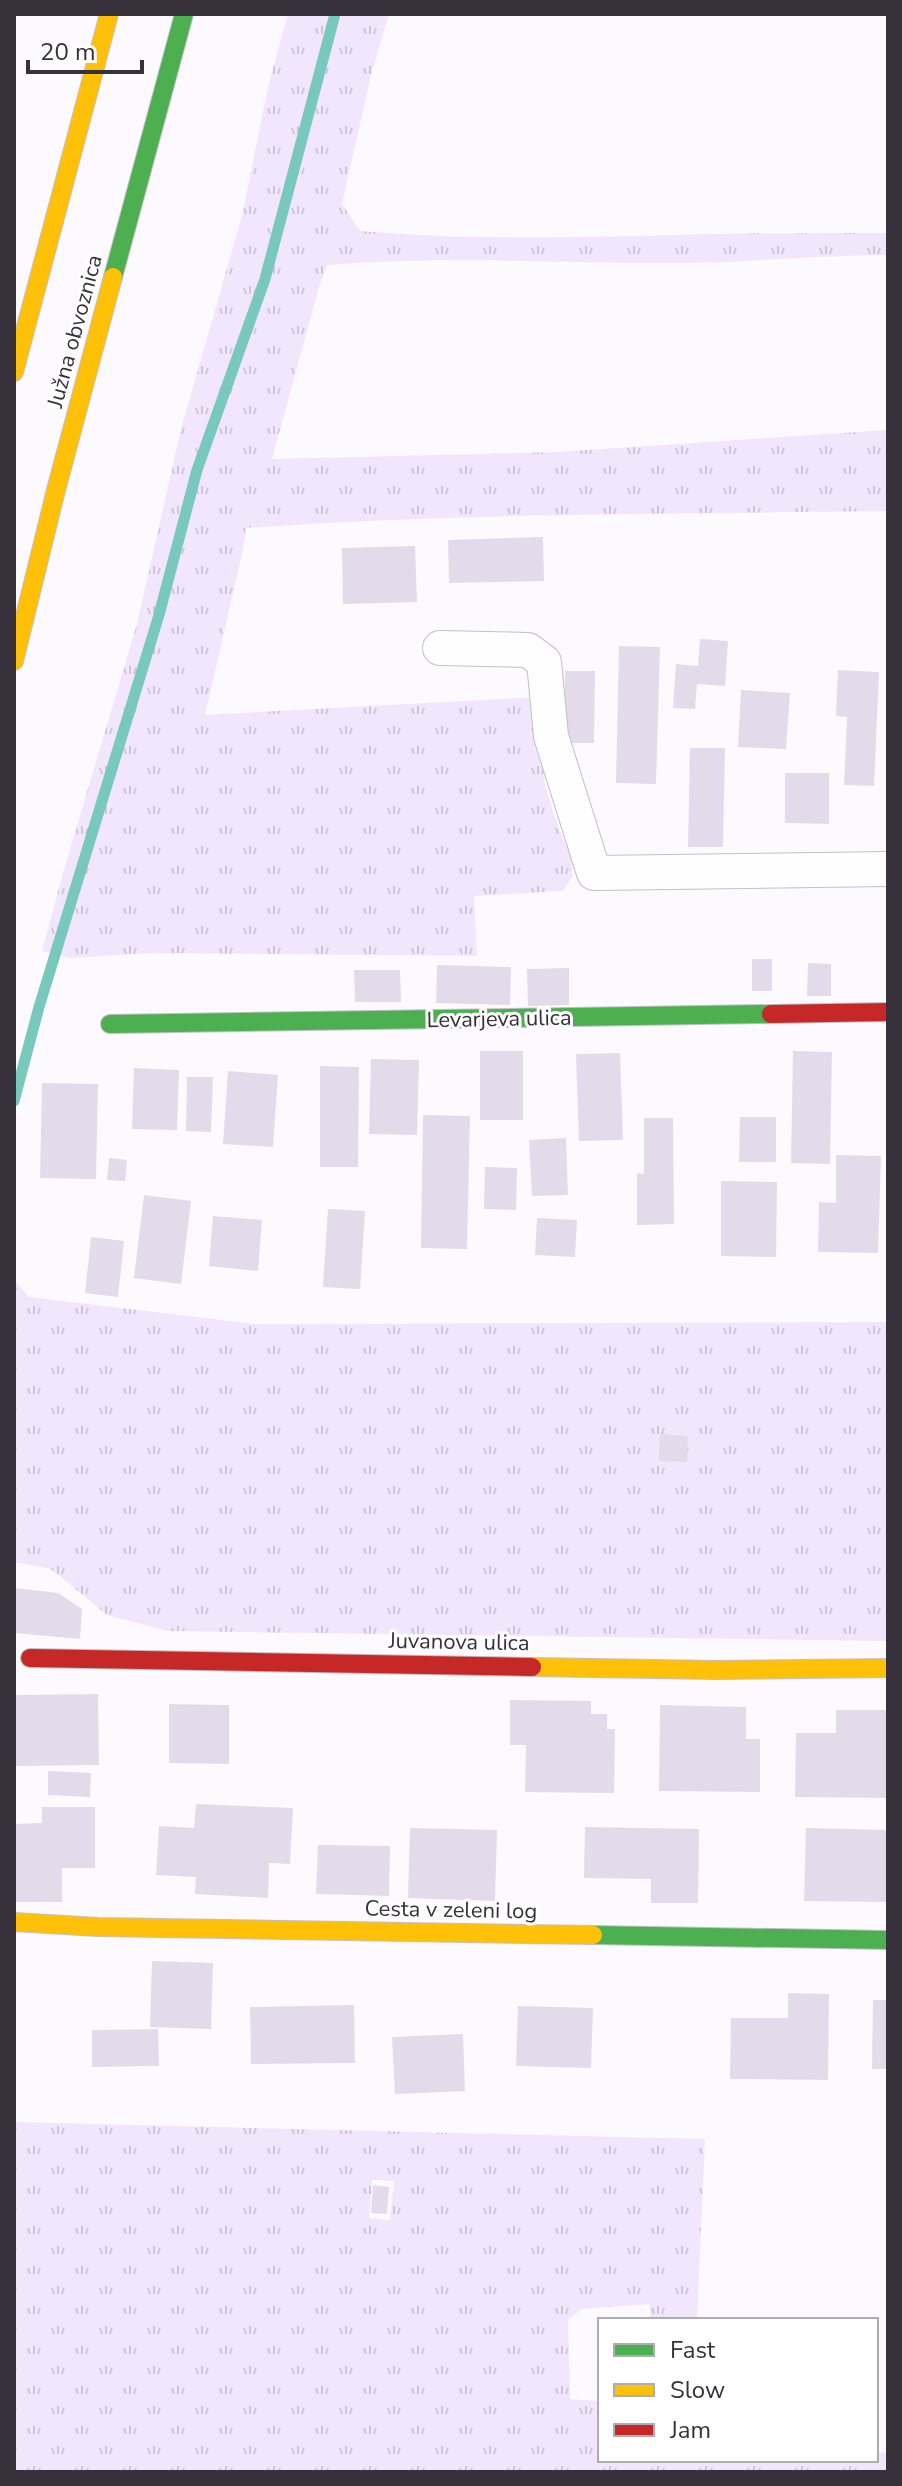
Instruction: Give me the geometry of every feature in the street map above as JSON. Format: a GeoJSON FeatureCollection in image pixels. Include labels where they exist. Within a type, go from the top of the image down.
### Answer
{"type":"FeatureCollection","features":[{"type":"Feature","properties":{"kind":"main road"},"geometry":{"type":"LineString","coordinates":[[14,372],[109,14]]}},
{"type":"Feature","properties":{"kind":"main road","name":"Južna obvoznica"},"geometry":{"type":"LineString","coordinates":[[14,661],[56,490],[184,14]]}},
{"type":"Feature","properties":{"kind":"main road","name":"Levarjeva ulica"},"geometry":{"type":"LineString","coordinates":[[110,1024],[888,1012]]}},
{"type":"Feature","properties":{"kind":"main road","name":"Juvanova ulica"},"geometry":{"type":"LineString","coordinates":[[30,1658],[715,1670],[888,1668]]}},
{"type":"Feature","properties":{"kind":"main road","name":"Cesta v zeleni log"},"geometry":{"type":"LineString","coordinates":[[14,1922],[98,1927],[888,1940]]}},
{"type":"Feature","properties":{"kind":"street"},"geometry":{"type":"LineString","coordinates":[[440,648],[528,650],[544,662],[551,736],[594,873],[888,869]]}},
{"type":"Feature","properties":{"kind":"green space"},"geometry":{"type":"Polygon","coordinates":[[[288,14],[389,14],[371,75],[342,204],[360,231],[536,237],[888,233],[888,255],[687,263],[462,260],[327,265],[272,459],[556,452],[888,430],[888,511],[486,517],[246,528],[205,715],[540,697],[545,787],[563,840],[572,853],[572,877],[563,891],[474,896],[477,956],[151,953],[70,958],[42,951],[137,624],[181,429],[242,216],[268,87],[288,14]]]}},
{"type":"Feature","properties":{"kind":"green space"},"geometry":{"type":"Polygon","coordinates":[[[14,1280],[29,1297],[255,1324],[888,1322],[888,1641],[168,1631],[107,1615],[51,1569],[14,1562],[14,1280]]]}},
{"type":"Feature","properties":{"kind":"green space"},"geometry":{"type":"Polygon","coordinates":[[[14,2122],[705,2139],[697,2318],[650,2318],[650,2304],[582,2309],[568,2320],[570,2399],[598,2401],[598,2462],[878,2462],[878,2453],[888,2452],[888,2472],[14,2472],[14,2122]],[[372,2180],[369,2218],[390,2220],[394,2181],[372,2180]]]}},
{"type":"Feature","properties":{"kind":"building"},"geometry":{"type":"Polygon","coordinates":[[[543,537],[544,581],[449,583],[448,540],[543,537]]]}},
{"type":"Feature","properties":{"kind":"building"},"geometry":{"type":"Polygon","coordinates":[[[415,546],[417,602],[343,604],[342,548],[415,546]]]}},
{"type":"Feature","properties":{"kind":"building"},"geometry":{"type":"Polygon","coordinates":[[[700,639],[728,641],[725,686],[697,684],[695,709],[673,708],[676,664],[698,666],[700,639]]]}},
{"type":"Feature","properties":{"kind":"building"},"geometry":{"type":"Polygon","coordinates":[[[619,646],[660,647],[656,784],[616,783],[619,646]]]}},
{"type":"Feature","properties":{"kind":"building"},"geometry":{"type":"Polygon","coordinates":[[[838,670],[879,672],[874,786],[844,785],[847,717],[836,716],[838,670]]]}},
{"type":"Feature","properties":{"kind":"building"},"geometry":{"type":"Polygon","coordinates":[[[565,671],[595,671],[594,743],[564,743],[565,671]]]}},
{"type":"Feature","properties":{"kind":"building"},"geometry":{"type":"Polygon","coordinates":[[[741,690],[790,693],[786,749],[738,747],[741,690]]]}},
{"type":"Feature","properties":{"kind":"building"},"geometry":{"type":"Polygon","coordinates":[[[690,748],[725,748],[723,847],[688,847],[690,748]]]}},
{"type":"Feature","properties":{"kind":"building"},"geometry":{"type":"Polygon","coordinates":[[[785,773],[829,773],[829,824],[785,823],[785,773]]]}},
{"type":"Feature","properties":{"kind":"building"},"geometry":{"type":"Polygon","coordinates":[[[752,959],[772,959],[772,991],[752,991],[752,959]]]}},
{"type":"Feature","properties":{"kind":"building"},"geometry":{"type":"Polygon","coordinates":[[[808,963],[831,964],[831,996],[807,996],[808,963]]]}},
{"type":"Feature","properties":{"kind":"building"},"geometry":{"type":"Polygon","coordinates":[[[437,965],[511,967],[510,1005],[436,1003],[437,965]]]}},
{"type":"Feature","properties":{"kind":"building"},"geometry":{"type":"Polygon","coordinates":[[[569,968],[569,1005],[528,1006],[527,969],[569,968]]]}},
{"type":"Feature","properties":{"kind":"building"},"geometry":{"type":"Polygon","coordinates":[[[354,970],[400,970],[401,1002],[355,1002],[354,970]]]}},
{"type":"Feature","properties":{"kind":"building"},"geometry":{"type":"Polygon","coordinates":[[[480,1051],[523,1051],[523,1120],[480,1120],[480,1051]]]}},
{"type":"Feature","properties":{"kind":"building"},"geometry":{"type":"Polygon","coordinates":[[[793,1051],[832,1052],[830,1164],[791,1163],[793,1051]]]}},
{"type":"Feature","properties":{"kind":"building"},"geometry":{"type":"Polygon","coordinates":[[[620,1053],[623,1140],[579,1141],[576,1054],[620,1053]]]}},
{"type":"Feature","properties":{"kind":"building"},"geometry":{"type":"Polygon","coordinates":[[[371,1059],[419,1060],[417,1135],[369,1134],[371,1059]]]}},
{"type":"Feature","properties":{"kind":"building"},"geometry":{"type":"Polygon","coordinates":[[[320,1066],[359,1067],[358,1167],[320,1167],[320,1066]]]}},
{"type":"Feature","properties":{"kind":"building"},"geometry":{"type":"Polygon","coordinates":[[[134,1068],[179,1070],[177,1130],[132,1129],[134,1068]]]}},
{"type":"Feature","properties":{"kind":"building"},"geometry":{"type":"Polygon","coordinates":[[[228,1071],[278,1075],[273,1147],[223,1144],[228,1071]]]}},
{"type":"Feature","properties":{"kind":"building"},"geometry":{"type":"Polygon","coordinates":[[[187,1077],[213,1077],[211,1132],[186,1131],[187,1077]]]}},
{"type":"Feature","properties":{"kind":"building"},"geometry":{"type":"Polygon","coordinates":[[[42,1083],[98,1084],[96,1179],[40,1178],[42,1083]]]}},
{"type":"Feature","properties":{"kind":"building"},"geometry":{"type":"Polygon","coordinates":[[[423,1115],[470,1116],[467,1249],[421,1248],[423,1115]]]}},
{"type":"Feature","properties":{"kind":"building"},"geometry":{"type":"Polygon","coordinates":[[[740,1117],[776,1117],[776,1162],[739,1162],[740,1117]]]}},
{"type":"Feature","properties":{"kind":"building"},"geometry":{"type":"Polygon","coordinates":[[[644,1118],[673,1118],[674,1224],[637,1225],[637,1173],[644,1174],[644,1118]]]}},
{"type":"Feature","properties":{"kind":"building"},"geometry":{"type":"Polygon","coordinates":[[[566,1138],[568,1195],[532,1196],[529,1140],[566,1138]]]}},
{"type":"Feature","properties":{"kind":"building"},"geometry":{"type":"Polygon","coordinates":[[[836,1155],[881,1156],[878,1253],[818,1252],[819,1202],[836,1203],[836,1155]]]}},
{"type":"Feature","properties":{"kind":"building"},"geometry":{"type":"Polygon","coordinates":[[[109,1158],[127,1160],[125,1181],[107,1180],[109,1158]]]}},
{"type":"Feature","properties":{"kind":"building"},"geometry":{"type":"Polygon","coordinates":[[[485,1167],[517,1168],[516,1210],[484,1209],[485,1167]]]}},
{"type":"Feature","properties":{"kind":"building"},"geometry":{"type":"Polygon","coordinates":[[[721,1181],[777,1182],[776,1257],[721,1256],[721,1181]]]}},
{"type":"Feature","properties":{"kind":"building"},"geometry":{"type":"Polygon","coordinates":[[[144,1195],[191,1201],[181,1284],[134,1278],[144,1195]]]}},
{"type":"Feature","properties":{"kind":"building"},"geometry":{"type":"Polygon","coordinates":[[[328,1209],[365,1211],[360,1289],[323,1287],[328,1209]]]}},
{"type":"Feature","properties":{"kind":"building"},"geometry":{"type":"Polygon","coordinates":[[[213,1216],[262,1220],[258,1271],[209,1266],[213,1216]]]}},
{"type":"Feature","properties":{"kind":"building"},"geometry":{"type":"Polygon","coordinates":[[[537,1218],[577,1220],[575,1257],[535,1255],[537,1218]]]}},
{"type":"Feature","properties":{"kind":"building"},"geometry":{"type":"Polygon","coordinates":[[[91,1237],[124,1241],[118,1297],[85,1293],[91,1237]]]}},
{"type":"Feature","properties":{"kind":"building"},"geometry":{"type":"Polygon","coordinates":[[[660,1434],[688,1436],[687,1462],[659,1461],[660,1434]]]}},
{"type":"Feature","properties":{"kind":"building"},"geometry":{"type":"Polygon","coordinates":[[[14,1588],[58,1593],[82,1609],[80,1639],[14,1633],[14,1588]]]}},
{"type":"Feature","properties":{"kind":"building"},"geometry":{"type":"Polygon","coordinates":[[[98,1694],[99,1765],[14,1766],[14,1695],[98,1694]]]}},
{"type":"Feature","properties":{"kind":"building"},"geometry":{"type":"Polygon","coordinates":[[[510,1700],[591,1701],[591,1714],[607,1714],[607,1729],[615,1729],[614,1793],[525,1792],[526,1745],[510,1745],[510,1700]]]}},
{"type":"Feature","properties":{"kind":"building"},"geometry":{"type":"Polygon","coordinates":[[[169,1704],[229,1705],[229,1764],[169,1763],[169,1704]]]}},
{"type":"Feature","properties":{"kind":"building"},"geometry":{"type":"Polygon","coordinates":[[[660,1705],[746,1707],[746,1739],[760,1739],[760,1792],[659,1791],[660,1705]]]}},
{"type":"Feature","properties":{"kind":"building"},"geometry":{"type":"Polygon","coordinates":[[[836,1710],[888,1710],[888,1798],[795,1797],[796,1733],[836,1733],[836,1710]]]}},
{"type":"Feature","properties":{"kind":"building"},"geometry":{"type":"Polygon","coordinates":[[[48,1771],[91,1773],[90,1797],[48,1795],[48,1771]]]}},
{"type":"Feature","properties":{"kind":"building"},"geometry":{"type":"Polygon","coordinates":[[[196,1804],[293,1808],[290,1864],[269,1863],[268,1898],[195,1894],[196,1877],[156,1875],[159,1826],[194,1828],[196,1804]]]}},
{"type":"Feature","properties":{"kind":"building"},"geometry":{"type":"Polygon","coordinates":[[[42,1807],[95,1807],[95,1868],[62,1868],[62,1902],[14,1902],[14,1824],[42,1823],[42,1807]]]}},
{"type":"Feature","properties":{"kind":"building"},"geometry":{"type":"Polygon","coordinates":[[[585,1827],[699,1829],[698,1903],[651,1903],[651,1879],[584,1878],[585,1827]]]}},
{"type":"Feature","properties":{"kind":"building"},"geometry":{"type":"Polygon","coordinates":[[[410,1828],[497,1830],[495,1901],[408,1898],[410,1828]]]}},
{"type":"Feature","properties":{"kind":"building"},"geometry":{"type":"Polygon","coordinates":[[[806,1828],[888,1830],[888,1902],[804,1901],[806,1828]]]}},
{"type":"Feature","properties":{"kind":"building"},"geometry":{"type":"Polygon","coordinates":[[[318,1845],[390,1846],[389,1896],[316,1894],[318,1845]]]}},
{"type":"Feature","properties":{"kind":"building"},"geometry":{"type":"Polygon","coordinates":[[[152,1961],[213,1963],[211,2029],[150,2027],[152,1961]]]}},
{"type":"Feature","properties":{"kind":"building"},"geometry":{"type":"Polygon","coordinates":[[[788,1993],[829,1994],[828,2080],[730,2079],[731,2018],[788,2018],[788,1993]]]}},
{"type":"Feature","properties":{"kind":"building"},"geometry":{"type":"Polygon","coordinates":[[[873,2000],[888,2000],[888,2069],[872,2069],[873,2000]]]}},
{"type":"Feature","properties":{"kind":"building"},"geometry":{"type":"Polygon","coordinates":[[[354,2005],[355,2063],[251,2064],[250,2007],[354,2005]]]}},
{"type":"Feature","properties":{"kind":"building"},"geometry":{"type":"Polygon","coordinates":[[[518,2006],[593,2008],[591,2068],[516,2066],[518,2006]]]}},
{"type":"Feature","properties":{"kind":"building"},"geometry":{"type":"Polygon","coordinates":[[[158,2029],[159,2066],[92,2067],[92,2030],[158,2029]]]}},
{"type":"Feature","properties":{"kind":"building"},"geometry":{"type":"Polygon","coordinates":[[[463,2034],[465,2091],[395,2094],[392,2037],[463,2034]]]}},
{"type":"Feature","properties":{"kind":"building"},"geometry":{"type":"Polygon","coordinates":[[[373,2185],[389,2187],[387,2214],[371,2213],[373,2185]]]}},
{"type":"Feature","properties":{"kind":"waterway"},"geometry":{"type":"LineString","coordinates":[[14,1101],[39,1007],[159,615],[197,470],[265,279],[335,14]]}},
{"type":"Feature","properties":{"kind":"traffic: fast"},"geometry":{"type":"LineString","coordinates":[[113,277],[184,14]]}},
{"type":"Feature","properties":{"kind":"traffic: fast"},"geometry":{"type":"LineString","coordinates":[[110,1024],[771,1014]]}},
{"type":"Feature","properties":{"kind":"traffic: fast"},"geometry":{"type":"LineString","coordinates":[[593,1935],[888,1940]]}},
{"type":"Feature","properties":{"kind":"traffic: slow"},"geometry":{"type":"LineString","coordinates":[[14,372],[109,14]]}},
{"type":"Feature","properties":{"kind":"traffic: slow"},"geometry":{"type":"LineString","coordinates":[[14,661],[113,277]]}},
{"type":"Feature","properties":{"kind":"traffic: slow"},"geometry":{"type":"LineString","coordinates":[[532,1667],[715,1670],[888,1668]]}},
{"type":"Feature","properties":{"kind":"traffic: slow"},"geometry":{"type":"LineString","coordinates":[[14,1922],[98,1927],[593,1935]]}},
{"type":"Feature","properties":{"kind":"traffic: jam"},"geometry":{"type":"LineString","coordinates":[[771,1014],[888,1012]]}},
{"type":"Feature","properties":{"kind":"traffic: jam"},"geometry":{"type":"LineString","coordinates":[[30,1658],[532,1667]]}}]}
